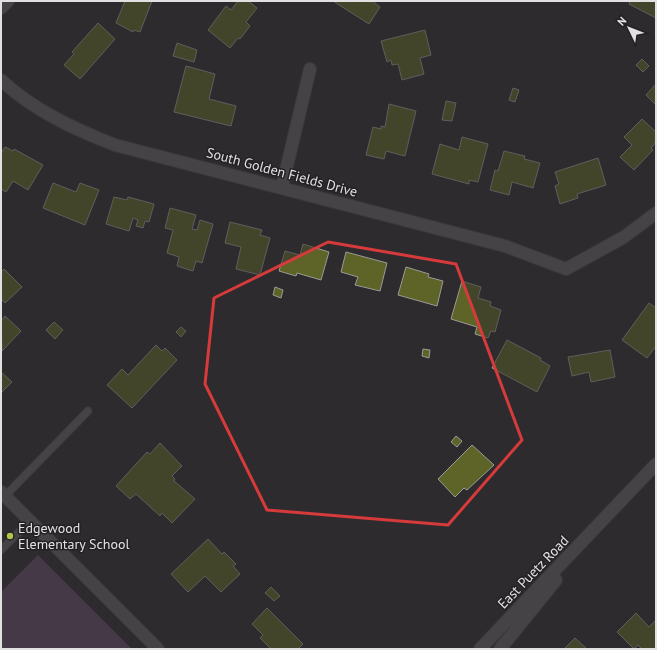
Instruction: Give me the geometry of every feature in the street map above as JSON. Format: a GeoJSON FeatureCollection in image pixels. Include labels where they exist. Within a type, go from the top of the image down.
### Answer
{"type":"FeatureCollection","features":[{"type":"Feature","properties":{"kind":"street"},"geometry":{"type":"LineString","coordinates":[[1,8],[8,1]]}},
{"type":"Feature","properties":{"kind":"street"},"geometry":{"type":"LineString","coordinates":[[282,188],[310,69]]}},
{"type":"Feature","properties":{"kind":"street","name":"South Golden Fields Drive"},"geometry":{"type":"LineString","coordinates":[[1,80],[38,108],[78,131],[115,144],[505,246],[566,269],[624,237],[656,213]]}},
{"type":"Feature","properties":{"kind":"street","name":"East Puetz Road"},"geometry":{"type":"LineString","coordinates":[[480,649],[656,464]]}},
{"type":"Feature","properties":{"kind":"street"},"geometry":{"type":"LineString","coordinates":[[3,494],[158,649]]}},
{"type":"Feature","properties":{"kind":"street","name":"East Puetz Road"},"geometry":{"type":"LineString","coordinates":[[500,649],[607,516]]}},
{"type":"Feature","properties":{"kind":"lane"},"geometry":{"type":"LineString","coordinates":[[3,494],[88,411]]}},
{"type":"Feature","properties":{"kind":"lane"},"geometry":{"type":"LineString","coordinates":[[1,550],[30,521]]}},
{"type":"Feature","properties":{"kind":"highlighted area"},"geometry":{"type":"Polygon","coordinates":[[[328,242],[456,264],[522,440],[448,525],[267,510],[205,384],[214,298],[328,242]]]}},
{"type":"Feature","properties":{"kind":"shaded area"},"geometry":{"type":"Polygon","coordinates":[[[38,555],[132,649],[1,649],[1,592],[38,555]]]}},
{"type":"Feature","properties":{"kind":"building"},"geometry":{"type":"Polygon","coordinates":[[[125,1],[152,1],[140,32],[134,30],[133,32],[116,23],[125,1]]]}},
{"type":"Feature","properties":{"kind":"building"},"geometry":{"type":"Polygon","coordinates":[[[238,1],[248,1],[257,8],[246,22],[250,26],[240,39],[238,38],[230,48],[208,30],[226,6],[231,10],[238,1]]]}},
{"type":"Feature","properties":{"kind":"building"},"geometry":{"type":"Polygon","coordinates":[[[333,1],[372,1],[380,7],[369,24],[333,1]]]}},
{"type":"Feature","properties":{"kind":"building"},"geometry":{"type":"Polygon","coordinates":[[[630,1],[656,1],[656,18],[629,4],[630,1]]]}},
{"type":"Feature","properties":{"kind":"building"},"geometry":{"type":"Polygon","coordinates":[[[98,23],[115,39],[80,79],[64,65],[74,54],[72,52],[98,23]]]}},
{"type":"Feature","properties":{"kind":"building"},"geometry":{"type":"Polygon","coordinates":[[[425,30],[431,55],[420,58],[424,74],[402,80],[398,64],[392,65],[391,60],[387,62],[381,41],[425,30]]]}},
{"type":"Feature","properties":{"kind":"building"},"geometry":{"type":"Polygon","coordinates":[[[177,43],[197,50],[194,62],[173,56],[177,43]]]}},
{"type":"Feature","properties":{"kind":"building"},"geometry":{"type":"Polygon","coordinates":[[[642,59],[649,66],[643,72],[636,65],[642,59]]]}},
{"type":"Feature","properties":{"kind":"building"},"geometry":{"type":"Polygon","coordinates":[[[186,66],[215,74],[209,99],[236,106],[231,126],[174,112],[186,66]]]}},
{"type":"Feature","properties":{"kind":"building"},"geometry":{"type":"Polygon","coordinates":[[[656,84],[656,105],[646,95],[656,84]]]}},
{"type":"Feature","properties":{"kind":"building"},"geometry":{"type":"Polygon","coordinates":[[[513,88],[519,90],[515,102],[509,100],[513,88]]]}},
{"type":"Feature","properties":{"kind":"building"},"geometry":{"type":"Polygon","coordinates":[[[446,101],[456,103],[452,121],[442,120],[446,101]]]}},
{"type":"Feature","properties":{"kind":"building"},"geometry":{"type":"Polygon","coordinates":[[[389,104],[416,111],[405,156],[386,151],[384,159],[366,155],[373,127],[381,129],[381,126],[385,127],[389,104]]]}},
{"type":"Feature","properties":{"kind":"building"},"geometry":{"type":"Polygon","coordinates":[[[642,119],[656,132],[656,142],[651,148],[653,150],[634,170],[620,157],[632,145],[624,137],[642,119]]]}},
{"type":"Feature","properties":{"kind":"building"},"geometry":{"type":"Polygon","coordinates":[[[462,137],[488,144],[478,182],[469,180],[469,184],[432,174],[440,144],[459,150],[462,137]]]}},
{"type":"Feature","properties":{"kind":"building"},"geometry":{"type":"Polygon","coordinates":[[[5,147],[13,151],[14,149],[43,165],[28,190],[13,181],[6,192],[1,189],[1,153],[5,147]]]}},
{"type":"Feature","properties":{"kind":"building"},"geometry":{"type":"Polygon","coordinates":[[[504,151],[525,156],[524,159],[540,163],[533,188],[512,182],[509,195],[490,190],[495,170],[498,171],[504,151]]]}},
{"type":"Feature","properties":{"kind":"building"},"geometry":{"type":"Polygon","coordinates":[[[598,158],[606,185],[577,194],[578,198],[560,204],[555,186],[559,184],[555,172],[598,158]]]}},
{"type":"Feature","properties":{"kind":"building"},"geometry":{"type":"Polygon","coordinates":[[[53,183],[76,192],[80,183],[99,190],[85,225],[43,208],[53,183]]]}},
{"type":"Feature","properties":{"kind":"building"},"geometry":{"type":"Polygon","coordinates":[[[114,197],[127,200],[128,197],[154,204],[149,222],[145,221],[143,228],[136,226],[138,220],[133,218],[129,231],[106,224],[114,197]]]}},
{"type":"Feature","properties":{"kind":"building"},"geometry":{"type":"Polygon","coordinates":[[[170,208],[196,215],[192,229],[197,230],[200,220],[213,224],[202,263],[196,261],[193,271],[177,266],[179,257],[167,253],[173,230],[165,228],[170,208]]]}},
{"type":"Feature","properties":{"kind":"building"},"geometry":{"type":"Polygon","coordinates":[[[230,222],[262,230],[260,235],[270,238],[260,275],[236,269],[241,247],[225,243],[230,222]]]}},
{"type":"Feature","properties":{"kind":"building"},"geometry":{"type":"Polygon","coordinates":[[[303,244],[329,252],[321,280],[297,273],[296,276],[279,271],[285,251],[300,255],[303,244]]]}},
{"type":"Feature","properties":{"kind":"building"},"geometry":{"type":"Polygon","coordinates":[[[346,252],[387,263],[380,291],[355,285],[358,277],[341,272],[346,252]]]}},
{"type":"Feature","properties":{"kind":"building"},"geometry":{"type":"Polygon","coordinates":[[[406,267],[429,274],[428,277],[443,281],[437,306],[398,295],[406,267]]]}},
{"type":"Feature","properties":{"kind":"building"},"geometry":{"type":"Polygon","coordinates":[[[4,269],[22,287],[5,303],[1,299],[1,272],[4,269]]]}},
{"type":"Feature","properties":{"kind":"building"},"geometry":{"type":"Polygon","coordinates":[[[462,281],[481,287],[478,298],[491,302],[490,306],[501,310],[495,332],[491,331],[488,338],[475,334],[477,327],[451,319],[462,281]]]}},
{"type":"Feature","properties":{"kind":"building"},"geometry":{"type":"Polygon","coordinates":[[[275,287],[283,290],[281,298],[273,295],[275,287]]]}},
{"type":"Feature","properties":{"kind":"building"},"geometry":{"type":"Polygon","coordinates":[[[649,303],[656,308],[656,346],[647,358],[622,340],[649,303]]]}},
{"type":"Feature","properties":{"kind":"building"},"geometry":{"type":"Polygon","coordinates":[[[5,316],[21,331],[2,351],[1,321],[5,316]]]}},
{"type":"Feature","properties":{"kind":"building"},"geometry":{"type":"Polygon","coordinates":[[[54,322],[63,330],[55,339],[46,330],[54,322]]]}},
{"type":"Feature","properties":{"kind":"building"},"geometry":{"type":"Polygon","coordinates":[[[181,327],[186,331],[181,337],[176,332],[181,327]]]}},
{"type":"Feature","properties":{"kind":"building"},"geometry":{"type":"Polygon","coordinates":[[[507,340],[541,358],[540,360],[550,366],[537,392],[492,368],[507,340]]]}},
{"type":"Feature","properties":{"kind":"building"},"geometry":{"type":"Polygon","coordinates":[[[156,345],[162,351],[165,348],[177,360],[132,408],[107,385],[122,369],[128,375],[156,345]]]}},
{"type":"Feature","properties":{"kind":"building"},"geometry":{"type":"Polygon","coordinates":[[[423,349],[430,350],[429,358],[422,356],[423,349]]]}},
{"type":"Feature","properties":{"kind":"building"},"geometry":{"type":"Polygon","coordinates":[[[610,350],[615,377],[591,382],[589,372],[572,376],[568,357],[610,350]]]}},
{"type":"Feature","properties":{"kind":"building"},"geometry":{"type":"Polygon","coordinates":[[[1,372],[12,382],[1,393],[1,372]]]}},
{"type":"Feature","properties":{"kind":"building"},"geometry":{"type":"Polygon","coordinates":[[[456,436],[462,441],[457,447],[451,442],[456,436]]]}},
{"type":"Feature","properties":{"kind":"building"},"geometry":{"type":"Polygon","coordinates":[[[160,443],[182,466],[172,476],[175,479],[174,481],[195,499],[172,523],[162,513],[160,516],[136,494],[130,499],[116,486],[147,452],[150,454],[160,443]]]}},
{"type":"Feature","properties":{"kind":"building"},"geometry":{"type":"Polygon","coordinates":[[[472,445],[494,465],[467,490],[464,488],[455,497],[438,479],[472,445]]]}},
{"type":"Feature","properties":{"kind":"building"},"geometry":{"type":"Polygon","coordinates":[[[208,539],[222,554],[224,552],[236,564],[233,566],[240,574],[221,592],[205,576],[188,592],[171,574],[208,539]]]}},
{"type":"Feature","properties":{"kind":"building"},"geometry":{"type":"Polygon","coordinates":[[[271,587],[280,596],[274,601],[265,593],[271,587]]]}},
{"type":"Feature","properties":{"kind":"building"},"geometry":{"type":"Polygon","coordinates":[[[267,608],[303,644],[298,649],[271,649],[260,638],[263,635],[252,624],[267,608]]]}},
{"type":"Feature","properties":{"kind":"building"},"geometry":{"type":"Polygon","coordinates":[[[636,613],[649,627],[656,620],[656,649],[642,649],[638,645],[634,649],[617,632],[636,613]]]}},
{"type":"Feature","properties":{"kind":"building"},"geometry":{"type":"Polygon","coordinates":[[[575,638],[587,649],[564,649],[575,638]]]}},
{"type":"Feature","properties":{"kind":"place","name":"Edgewood Elementary School"},"geometry":{"type":"Point","coordinates":[10,536]}}]}
